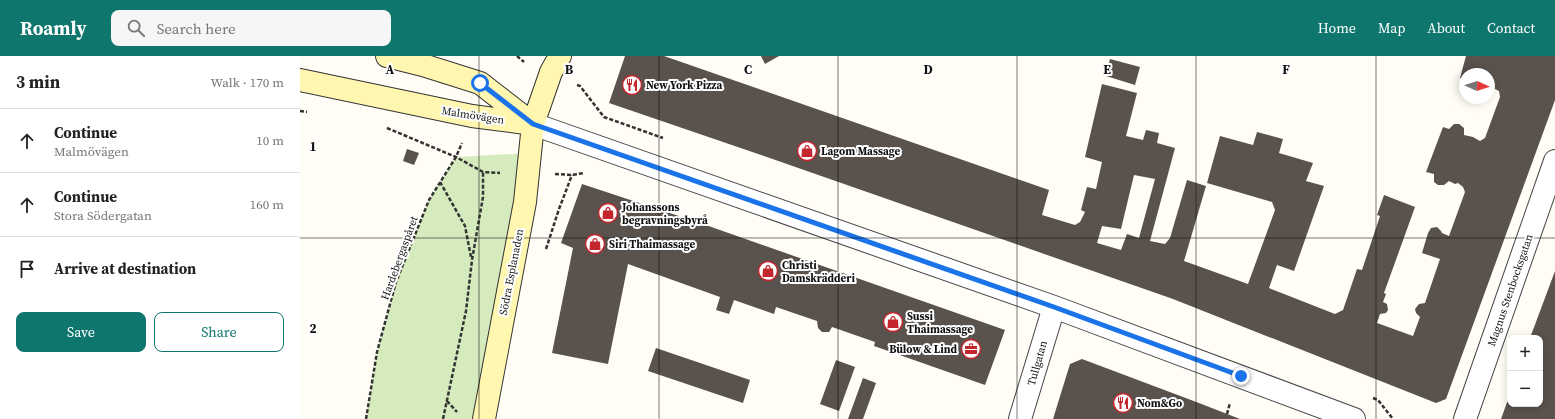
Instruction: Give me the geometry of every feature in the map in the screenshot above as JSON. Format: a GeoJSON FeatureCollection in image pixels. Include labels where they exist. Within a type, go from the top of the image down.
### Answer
{"type":"FeatureCollection","features":[{"type":"Feature","properties":{"kind":"street","name":"Malmövägen"},"geometry":{"type":"LineString","coordinates":[[387,56],[423,65],[480,83],[533,124]]}},
{"type":"Feature","properties":{"kind":"street","name":"Södra Esplanaden"},"geometry":{"type":"LineString","coordinates":[[484,419],[525,202],[533,124],[551,72],[560,56]]}},
{"type":"Feature","properties":{"kind":"street","name":"Malmövägen"},"geometry":{"type":"LineString","coordinates":[[300,80],[472,116],[533,124]]}},
{"type":"Feature","properties":{"kind":"street"},"geometry":{"type":"LineString","coordinates":[[533,124],[1054,307],[1354,419]]}},
{"type":"Feature","properties":{"kind":"street","name":"Magnus Stenbocksgatan"},"geometry":{"type":"LineString","coordinates":[[1465,419],[1555,161]]}},
{"type":"Feature","properties":{"kind":"street","name":"Tullgatan"},"geometry":{"type":"LineString","coordinates":[[1020,419],[1054,307]]}},
{"type":"Feature","properties":{"kind":"path"},"geometry":{"type":"LineString","coordinates":[[580,86],[604,117],[622,123]]}},
{"type":"Feature","properties":{"kind":"path"},"geometry":{"type":"LineString","coordinates":[[300,111],[308,112]]}},
{"type":"Feature","properties":{"kind":"path"},"geometry":{"type":"LineString","coordinates":[[386,128],[456,157],[482,172],[528,174]]}},
{"type":"Feature","properties":{"kind":"path","name":"Hardebergaspåret"},"geometry":{"type":"LineString","coordinates":[[366,419],[377,352],[396,282],[429,200],[456,157]]}},
{"type":"Feature","properties":{"kind":"path"},"geometry":{"type":"LineString","coordinates":[[442,419],[466,311],[472,260],[482,205],[484,187],[482,172]]}},
{"type":"Feature","properties":{"kind":"path"},"geometry":{"type":"LineString","coordinates":[[440,182],[465,226],[472,260]]}},
{"type":"Feature","properties":{"kind":"path"},"geometry":{"type":"LineString","coordinates":[[447,400],[459,414]]}},
{"type":"Feature","properties":{"kind":"path"},"geometry":{"type":"LineString","coordinates":[[1378,400],[1393,419]]}},
{"type":"Feature","properties":{"kind":"green space"},"geometry":{"type":"Polygon","coordinates":[[[531,153],[484,419],[366,419],[377,352],[396,282],[429,200],[456,157],[531,153]]]}},
{"type":"Feature","properties":{"kind":"building"},"geometry":{"type":"Polygon","coordinates":[[[625,56],[664,56],[1049,190],[1042,215],[1075,225],[1080,222],[1085,212],[1081,210],[1087,187],[1096,189],[1102,162],[1085,157],[1102,84],[1137,93],[1126,136],[1143,140],[1146,130],[1159,133],[1157,143],[1175,148],[1150,241],[1165,244],[1170,238],[1187,180],[1206,186],[1184,261],[1248,284],[1275,210],[1272,202],[1207,183],[1220,136],[1253,145],[1257,132],[1283,139],[1279,153],[1313,163],[1306,181],[1324,186],[1294,271],[1277,265],[1269,288],[1335,314],[1343,310],[1357,269],[1362,270],[1380,216],[1377,215],[1384,195],[1415,207],[1384,293],[1386,294],[1383,302],[1387,304],[1388,310],[1386,313],[1380,314],[1377,323],[1413,336],[1420,317],[1416,313],[1415,309],[1419,304],[1425,303],[1440,259],[1422,253],[1428,233],[1431,228],[1437,227],[1442,233],[1449,236],[1465,192],[1463,187],[1458,183],[1455,184],[1449,181],[1444,185],[1438,185],[1434,182],[1434,174],[1426,172],[1443,127],[1449,129],[1454,124],[1459,124],[1464,128],[1464,135],[1473,137],[1480,141],[1485,138],[1500,97],[1499,91],[1495,89],[1495,68],[1463,68],[1466,56],[1555,56],[1555,100],[1446,399],[1436,403],[1173,299],[609,103],[625,56]],[[1134,175],[1121,229],[1102,226],[1097,243],[1121,250],[1127,234],[1139,238],[1155,179],[1134,175]]]}},
{"type":"Feature","properties":{"kind":"building"},"geometry":{"type":"Polygon","coordinates":[[[761,56],[779,56],[765,64],[761,56]]]}},
{"type":"Feature","properties":{"kind":"building"},"geometry":{"type":"Polygon","coordinates":[[[1110,59],[1140,67],[1135,85],[1106,76],[1110,59]]]}},
{"type":"Feature","properties":{"kind":"building"},"geometry":{"type":"Polygon","coordinates":[[[407,149],[419,153],[414,165],[403,161],[407,149]]]}},
{"type":"Feature","properties":{"kind":"building"},"geometry":{"type":"Polygon","coordinates":[[[582,184],[700,223],[1005,330],[985,385],[874,346],[875,342],[832,327],[829,332],[822,332],[818,328],[817,321],[776,307],[774,314],[734,300],[729,314],[716,310],[720,297],[628,264],[608,364],[552,353],[573,248],[561,243],[582,184]]]}},
{"type":"Feature","properties":{"kind":"building"},"geometry":{"type":"Polygon","coordinates":[[[1555,271],[1555,419],[1501,419],[1507,402],[1507,407],[1543,407],[1543,335],[1531,335],[1555,271]]]}},
{"type":"Feature","properties":{"kind":"building"},"geometry":{"type":"Polygon","coordinates":[[[656,348],[750,380],[743,403],[648,371],[656,348]]]}},
{"type":"Feature","properties":{"kind":"building"},"geometry":{"type":"Polygon","coordinates":[[[1082,359],[1240,419],[1053,419],[1070,364],[1082,359]]]}},
{"type":"Feature","properties":{"kind":"building"},"geometry":{"type":"Polygon","coordinates":[[[836,360],[855,367],[839,411],[820,404],[836,360]]]}},
{"type":"Feature","properties":{"kind":"building"},"geometry":{"type":"Polygon","coordinates":[[[863,378],[876,383],[863,419],[848,419],[863,378]]]}},
{"type":"Feature","properties":{"kind":"place","name":"New York Pizza"},"geometry":{"type":"Point","coordinates":[632,85]}},
{"type":"Feature","properties":{"kind":"place","name":"Lagom Massage"},"geometry":{"type":"Point","coordinates":[807,151]}},
{"type":"Feature","properties":{"kind":"place","name":"Johanssons begravningsbyrå"},"geometry":{"type":"Point","coordinates":[608,213]}},
{"type":"Feature","properties":{"kind":"place","name":"Siri Thaimassage"},"geometry":{"type":"Point","coordinates":[595,244]}},
{"type":"Feature","properties":{"kind":"place","name":"Christi Damskrädderi"},"geometry":{"type":"Point","coordinates":[768,271]}},
{"type":"Feature","properties":{"kind":"place","name":"Sussi Thaimassage"},"geometry":{"type":"Point","coordinates":[893,322]}},
{"type":"Feature","properties":{"kind":"place","name":"Bülow & Lind"},"geometry":{"type":"Point","coordinates":[971,349]}},
{"type":"Feature","properties":{"kind":"place","name":"Nom&Go"},"geometry":{"type":"Point","coordinates":[1123,403]}},
{"type":"Feature","properties":{"kind":"route"},"geometry":{"type":"LineString","coordinates":[[480,83],[533,124],[1054,307],[1241,376]]}}]}
